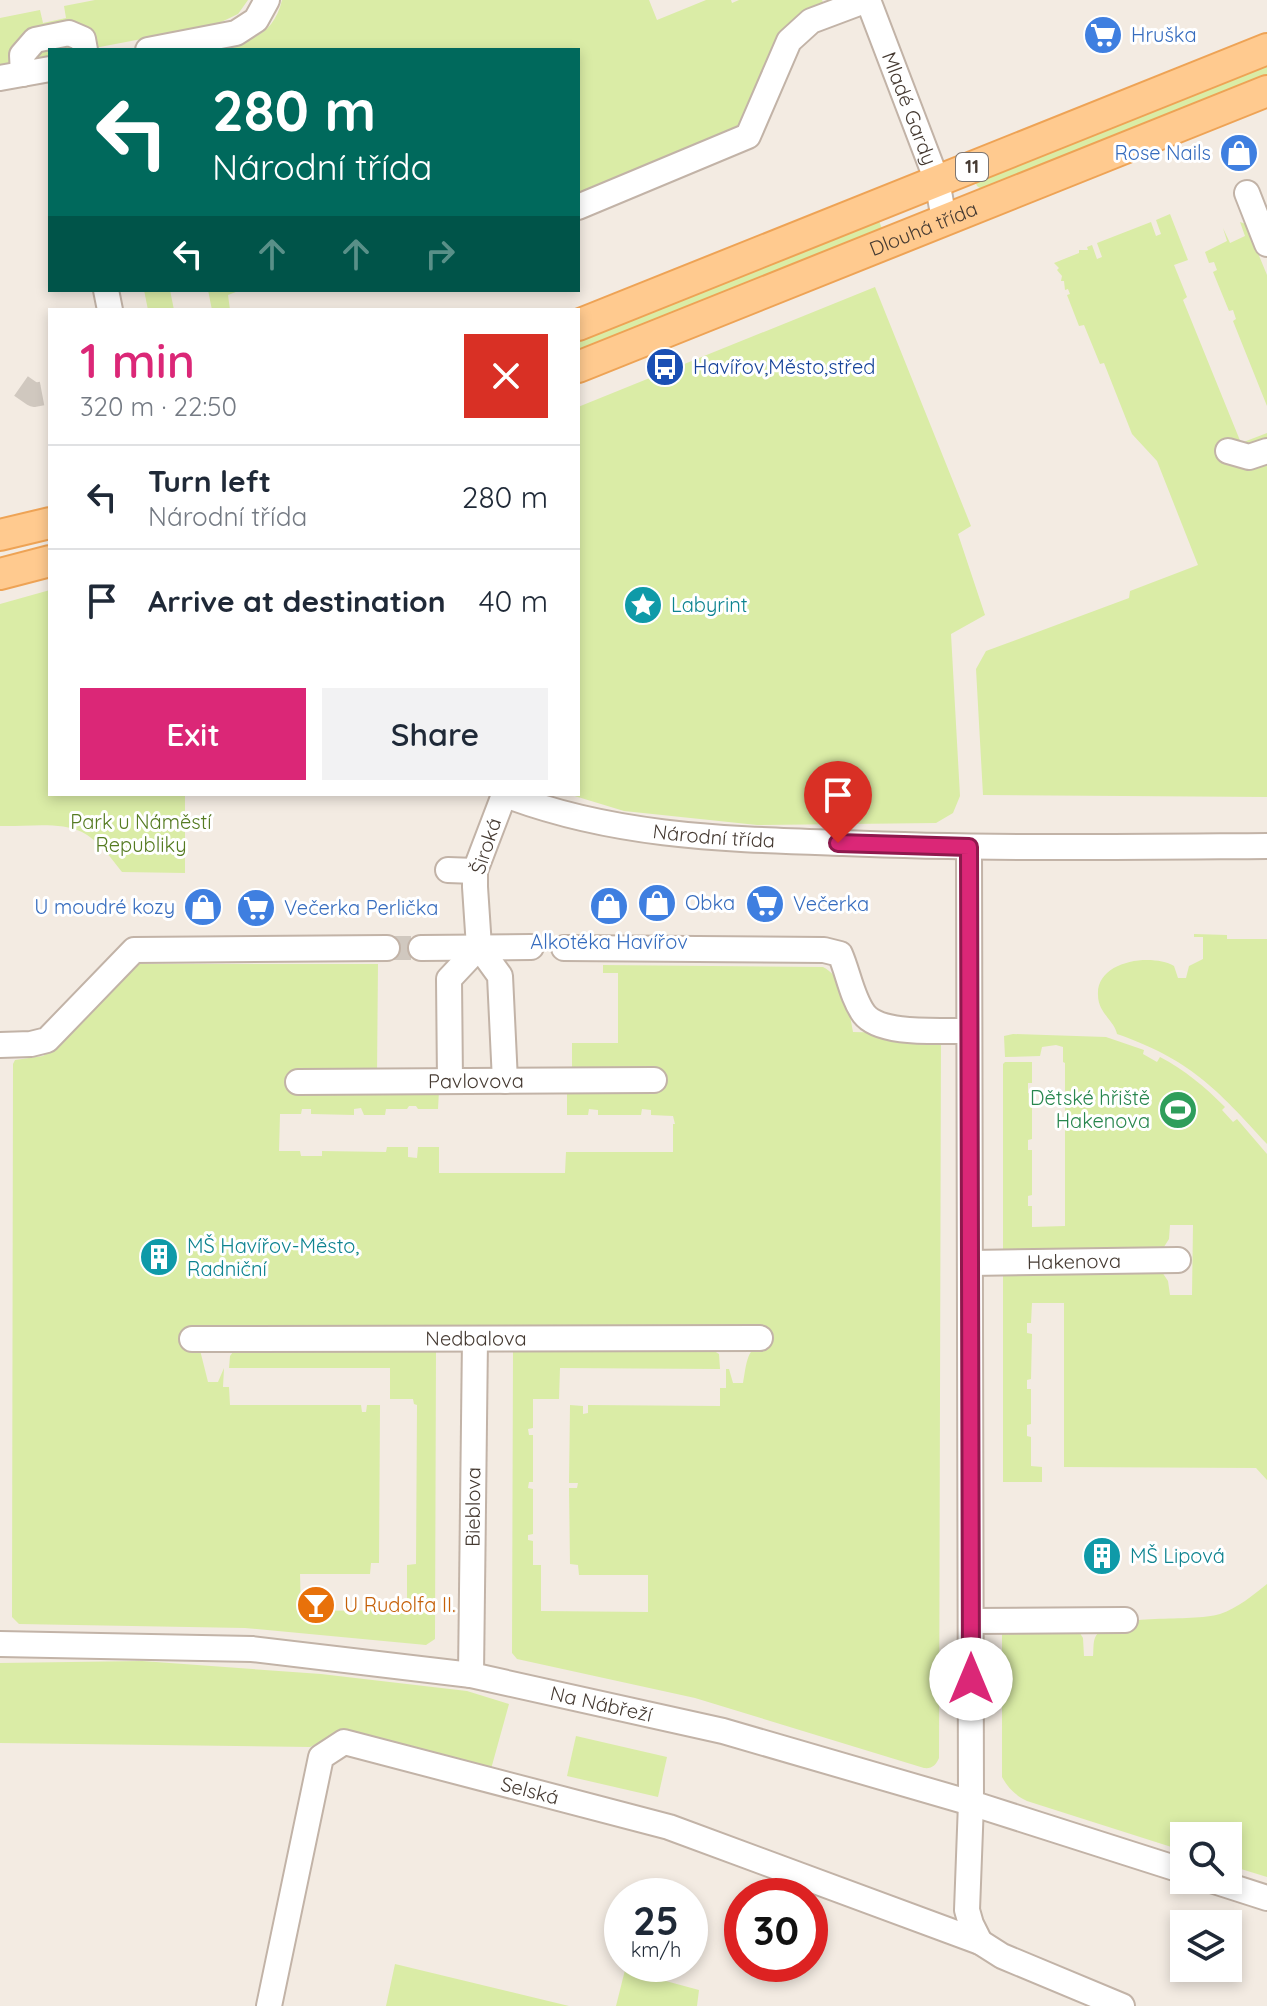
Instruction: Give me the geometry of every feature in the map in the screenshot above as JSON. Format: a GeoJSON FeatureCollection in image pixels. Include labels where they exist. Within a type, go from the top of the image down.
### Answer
{"type":"FeatureCollection","features":[{"type":"Feature","properties":{"kind":"main road","name":"Dlouhá třída"},"geometry":{"type":"LineString","coordinates":[[580,324],[1267,49]]}},
{"type":"Feature","properties":{"kind":"main road","name":"Dlouhá třída"},"geometry":{"type":"LineString","coordinates":[[580,366],[1267,91]]}},
{"type":"Feature","properties":{"kind":"main road"},"geometry":{"type":"LineString","coordinates":[[0,535],[48,523]]}},
{"type":"Feature","properties":{"kind":"main road"},"geometry":{"type":"LineString","coordinates":[[0,574],[48,562]]}},
{"type":"Feature","properties":{"kind":"street","name":"Mladé Gardy"},"geometry":{"type":"LineString","coordinates":[[867,0],[937,181],[944,219]]}},
{"type":"Feature","properties":{"kind":"street"},"geometry":{"type":"LineString","coordinates":[[580,206],[748,136],[789,41],[811,21],[867,0]]}},
{"type":"Feature","properties":{"kind":"street"},"geometry":{"type":"LineString","coordinates":[[158,48],[236,33],[261,10]]}},
{"type":"Feature","properties":{"kind":"street"},"geometry":{"type":"LineString","coordinates":[[12,76],[22,55],[35,40],[69,33],[83,39],[85,48]]}},
{"type":"Feature","properties":{"kind":"street"},"geometry":{"type":"LineString","coordinates":[[12,76],[48,69]]}},
{"type":"Feature","properties":{"kind":"street"},"geometry":{"type":"LineString","coordinates":[[1247,193],[1267,244]]}},
{"type":"Feature","properties":{"kind":"street"},"geometry":{"type":"LineString","coordinates":[[1228,451],[1249,457],[1267,451]]}},
{"type":"Feature","properties":{"kind":"street","name":"Široká"},"geometry":{"type":"LineString","coordinates":[[503,796],[475,871],[479,947],[500,976],[505,1081]]}},
{"type":"Feature","properties":{"kind":"street","name":"Národní třída"},"geometry":{"type":"LineString","coordinates":[[510,796],[596,823],[691,836],[969,847],[1267,846]]}},
{"type":"Feature","properties":{"kind":"street"},"geometry":{"type":"LineString","coordinates":[[969,847],[971,1803],[967,1910],[980,1942]]}},
{"type":"Feature","properties":{"kind":"street"},"geometry":{"type":"LineString","coordinates":[[448,870],[475,871]]}},
{"type":"Feature","properties":{"kind":"street"},"geometry":{"type":"LineString","coordinates":[[450,1081],[449,979],[479,947]]}},
{"type":"Feature","properties":{"kind":"street"},"geometry":{"type":"LineString","coordinates":[[421,948],[531,947]]}},
{"type":"Feature","properties":{"kind":"street"},"geometry":{"type":"LineString","coordinates":[[0,1045],[47,1040],[134,950],[387,948]]}},
{"type":"Feature","properties":{"kind":"street"},"geometry":{"type":"LineString","coordinates":[[564,948],[824,950],[840,954],[862,1012],[871,1021],[887,1028],[969,1031]]}},
{"type":"Feature","properties":{"kind":"street","name":"Pavlovova"},"geometry":{"type":"LineString","coordinates":[[298,1082],[654,1080]]}},
{"type":"Feature","properties":{"kind":"street","name":"Hakenova"},"geometry":{"type":"LineString","coordinates":[[970,1263],[1178,1260]]}},
{"type":"Feature","properties":{"kind":"street","name":"Nedbalova"},"geometry":{"type":"LineString","coordinates":[[192,1339],[760,1338]]}},
{"type":"Feature","properties":{"kind":"street","name":"Bieblova"},"geometry":{"type":"LineString","coordinates":[[471,1675],[475,1339]]}},
{"type":"Feature","properties":{"kind":"street"},"geometry":{"type":"LineString","coordinates":[[971,1621],[1125,1620]]}},
{"type":"Feature","properties":{"kind":"street","name":"Na Nábřeží"},"geometry":{"type":"LineString","coordinates":[[0,1644],[252,1649],[471,1675],[723,1731],[971,1803],[1170,1867]]}},
{"type":"Feature","properties":{"kind":"street","name":"Selská"},"geometry":{"type":"LineString","coordinates":[[269,2006],[321,1757],[344,1742],[669,1827],[980,1942],[1002,1956],[1122,2006]]}},
{"type":"Feature","properties":{"kind":"street"},"geometry":{"type":"LineString","coordinates":[[1242,1890],[1267,1898]]}},
{"type":"Feature","properties":{"kind":"green space"},"geometry":{"type":"Polygon","coordinates":[[[95,0],[248,0],[238,14],[215,25],[94,48],[48,48],[48,57],[0,66],[0,18],[40,10],[43,23],[66,18],[64,6],[95,0]]]}},
{"type":"Feature","properties":{"kind":"green space"},"geometry":{"type":"Polygon","coordinates":[[[282,0],[649,0],[657,20],[706,0],[731,0],[732,3],[739,0],[822,0],[826,9],[742,125],[580,192],[580,48],[213,48],[253,38],[271,25],[282,0]]]}},
{"type":"Feature","properties":{"kind":"green space"},"geometry":{"type":"Polygon","coordinates":[[[1267,60],[1267,78],[984,191],[977,186],[975,181],[1267,60]]]}},
{"type":"Feature","properties":{"kind":"green space"},"geometry":{"type":"Polygon","coordinates":[[[1170,214],[1188,260],[1174,265],[1187,297],[1183,300],[1241,443],[1267,433],[1267,797],[983,795],[976,669],[986,651],[1129,598],[1130,591],[1198,565],[1157,461],[1132,434],[1104,363],[1100,364],[1084,325],[1079,326],[1067,295],[1070,294],[1068,289],[1065,290],[1062,276],[1057,270],[1059,268],[1054,263],[1079,253],[1079,250],[1088,250],[1087,247],[1092,245],[1097,259],[1102,257],[1097,243],[1151,222],[1156,236],[1161,234],[1156,220],[1170,214]]]}},
{"type":"Feature","properties":{"kind":"green space"},"geometry":{"type":"Polygon","coordinates":[[[877,216],[883,231],[580,353],[580,335],[877,216]]]}},
{"type":"Feature","properties":{"kind":"green space"},"geometry":{"type":"Polygon","coordinates":[[[1240,222],[1246,224],[1267,275],[1267,406],[1233,321],[1236,319],[1233,310],[1229,311],[1213,272],[1217,270],[1214,262],[1209,263],[1205,252],[1227,241],[1223,228],[1230,243],[1245,236],[1240,222]]]}},
{"type":"Feature","properties":{"kind":"green space"},"geometry":{"type":"Polygon","coordinates":[[[875,287],[971,526],[958,534],[985,615],[951,634],[960,796],[953,813],[936,823],[757,825],[624,811],[575,796],[580,796],[580,406],[875,287]]]}},
{"type":"Feature","properties":{"kind":"green space"},"geometry":{"type":"Polygon","coordinates":[[[144,292],[170,292],[174,308],[148,308],[144,292]]]}},
{"type":"Feature","properties":{"kind":"green space"},"geometry":{"type":"Polygon","coordinates":[[[208,292],[236,292],[228,295],[230,308],[212,308],[208,292]]]}},
{"type":"Feature","properties":{"kind":"green space","name":"Park u Náměstí Republiky"},"geometry":{"type":"Polygon","coordinates":[[[48,591],[48,796],[185,796],[185,873],[122,872],[94,840],[73,829],[0,826],[0,604],[48,591]]]}},
{"type":"Feature","properties":{"kind":"green space"},"geometry":{"type":"Polygon","coordinates":[[[1194,934],[1227,935],[1227,939],[1267,939],[1267,1144],[1233,1107],[1183,1065],[1117,1034],[1101,1007],[1098,995],[1100,983],[1115,967],[1139,960],[1152,960],[1174,966],[1178,978],[1186,978],[1189,966],[1203,959],[1203,937],[1194,937],[1194,934]]]}},
{"type":"Feature","properties":{"kind":"green space"},"geometry":{"type":"Polygon","coordinates":[[[133,964],[378,964],[377,1075],[298,1075],[298,1090],[439,1091],[438,1109],[409,1106],[407,1109],[386,1109],[385,1115],[364,1115],[361,1108],[354,1109],[354,1115],[311,1114],[311,1109],[302,1109],[301,1114],[280,1114],[279,1151],[300,1151],[301,1156],[322,1156],[322,1151],[386,1152],[387,1147],[408,1147],[408,1157],[417,1158],[418,1147],[439,1147],[439,1173],[565,1173],[566,1152],[673,1152],[673,1116],[651,1115],[651,1110],[642,1109],[641,1115],[598,1115],[598,1110],[589,1109],[588,1115],[567,1115],[567,1092],[650,1092],[651,1086],[654,1086],[654,1076],[605,1076],[604,1071],[584,1071],[583,1075],[572,1075],[572,1043],[618,1043],[618,973],[603,973],[603,965],[823,967],[841,987],[853,1032],[935,1034],[941,1037],[939,1758],[935,1765],[924,1768],[695,1698],[517,1659],[512,1653],[513,1351],[711,1349],[719,1354],[720,1369],[560,1368],[559,1399],[533,1399],[533,1428],[528,1429],[529,1435],[533,1435],[533,1482],[529,1482],[528,1488],[533,1489],[533,1534],[528,1535],[528,1540],[533,1541],[533,1565],[541,1565],[541,1611],[648,1612],[648,1575],[579,1575],[578,1565],[570,1564],[569,1488],[577,1488],[578,1483],[569,1483],[570,1405],[583,1406],[583,1414],[588,1413],[588,1405],[720,1406],[720,1388],[726,1388],[726,1369],[729,1369],[733,1383],[743,1383],[752,1350],[761,1344],[761,1333],[189,1332],[188,1342],[200,1350],[208,1382],[218,1382],[224,1368],[223,1387],[229,1387],[230,1405],[361,1405],[362,1412],[366,1412],[367,1405],[380,1405],[379,1563],[371,1563],[370,1574],[300,1574],[301,1611],[407,1610],[407,1565],[416,1564],[417,1405],[413,1399],[390,1399],[390,1368],[229,1368],[230,1356],[236,1348],[436,1350],[435,1639],[426,1645],[245,1628],[19,1624],[12,1617],[13,1064],[15,1060],[43,1056],[65,1041],[61,1033],[125,967],[133,964]]]}},
{"type":"Feature","properties":{"kind":"green space"},"geometry":{"type":"Polygon","coordinates":[[[1004,1036],[1106,1037],[1144,1050],[1143,1054],[1157,1062],[1160,1057],[1210,1093],[1225,1107],[1222,1110],[1233,1122],[1237,1119],[1267,1154],[1267,1480],[1256,1468],[1064,1467],[1064,1303],[1032,1303],[1031,1323],[1027,1323],[1027,1333],[1032,1334],[1031,1379],[1027,1380],[1027,1389],[1031,1389],[1031,1424],[1027,1425],[1027,1436],[1031,1437],[1031,1466],[1042,1467],[1042,1482],[1003,1482],[1003,1268],[1162,1272],[1168,1281],[1170,1295],[1192,1295],[1193,1225],[1170,1225],[1169,1239],[1162,1250],[1003,1253],[1005,1062],[1032,1062],[1032,1083],[1028,1083],[1028,1093],[1032,1094],[1032,1139],[1028,1140],[1028,1150],[1032,1150],[1032,1195],[1028,1196],[1028,1206],[1032,1206],[1032,1227],[1065,1226],[1063,1047],[1042,1047],[1040,1056],[1005,1057],[1004,1036]]]}},
{"type":"Feature","properties":{"kind":"green space"},"geometry":{"type":"Polygon","coordinates":[[[1267,1584],[1267,1877],[1242,1869],[1242,1822],[1170,1822],[1170,1847],[1027,1801],[1007,1785],[1002,1777],[1002,1625],[1078,1630],[1083,1638],[1084,1656],[1093,1656],[1096,1635],[1121,1622],[1207,1617],[1239,1605],[1267,1584]]]}},
{"type":"Feature","properties":{"kind":"green space"},"geometry":{"type":"Polygon","coordinates":[[[142,1661],[321,1674],[467,1691],[509,1704],[491,1769],[344,1731],[310,1747],[0,1743],[0,1663],[142,1661]]]}},
{"type":"Feature","properties":{"kind":"green space"},"geometry":{"type":"Polygon","coordinates":[[[576,1736],[667,1757],[658,1797],[567,1776],[576,1736]]]}},
{"type":"Feature","properties":{"kind":"green space"},"geometry":{"type":"Polygon","coordinates":[[[395,1964],[569,2006],[386,2006],[395,1964]]]}},
{"type":"Feature","properties":{"kind":"green space"},"geometry":{"type":"Polygon","coordinates":[[[622,1982],[669,1982],[699,1990],[697,2006],[616,2006],[622,1982]]]}},
{"type":"Feature","properties":{"kind":"tunnel"},"geometry":{"type":"LineString","coordinates":[[21,386],[34,395],[48,392]]}},
{"type":"Feature","properties":{"kind":"tunnel"},"geometry":{"type":"LineString","coordinates":[[387,948],[421,948]]}},
{"type":"Feature","properties":{"kind":"place","name":"Hruška"},"geometry":{"type":"Point","coordinates":[1103,35]}},
{"type":"Feature","properties":{"kind":"place","name":"Rose Nails"},"geometry":{"type":"Point","coordinates":[1239,153]}},
{"type":"Feature","properties":{"kind":"place","name":"Havířov,Město,střed"},"geometry":{"type":"Point","coordinates":[665,367]}},
{"type":"Feature","properties":{"kind":"place","name":"Labyrint"},"geometry":{"type":"Point","coordinates":[643,605]}},
{"type":"Feature","properties":{"kind":"place","name":"Obka"},"geometry":{"type":"Point","coordinates":[657,903]}},
{"type":"Feature","properties":{"kind":"place","name":"Večerka"},"geometry":{"type":"Point","coordinates":[765,904]}},
{"type":"Feature","properties":{"kind":"place","name":"Alkotéka Havířov"},"geometry":{"type":"Point","coordinates":[609,906]}},
{"type":"Feature","properties":{"kind":"place","name":"U moudré kozy"},"geometry":{"type":"Point","coordinates":[203,907]}},
{"type":"Feature","properties":{"kind":"place","name":"Večerka Perlička"},"geometry":{"type":"Point","coordinates":[256,908]}},
{"type":"Feature","properties":{"kind":"place","name":"Dětské hřiště Hakenova"},"geometry":{"type":"Point","coordinates":[1178,1110]}},
{"type":"Feature","properties":{"kind":"place","name":"MŠ Havířov-Město, Radniční"},"geometry":{"type":"Point","coordinates":[159,1257]}},
{"type":"Feature","properties":{"kind":"place","name":"MŠ Lipová"},"geometry":{"type":"Point","coordinates":[1102,1556]}},
{"type":"Feature","properties":{"kind":"place","name":"U Rudolfa II."},"geometry":{"type":"Point","coordinates":[316,1605]}},
{"type":"Feature","properties":{"kind":"route"},"geometry":{"type":"LineString","coordinates":[[838,843],[969,847],[971,1679]]}}]}
